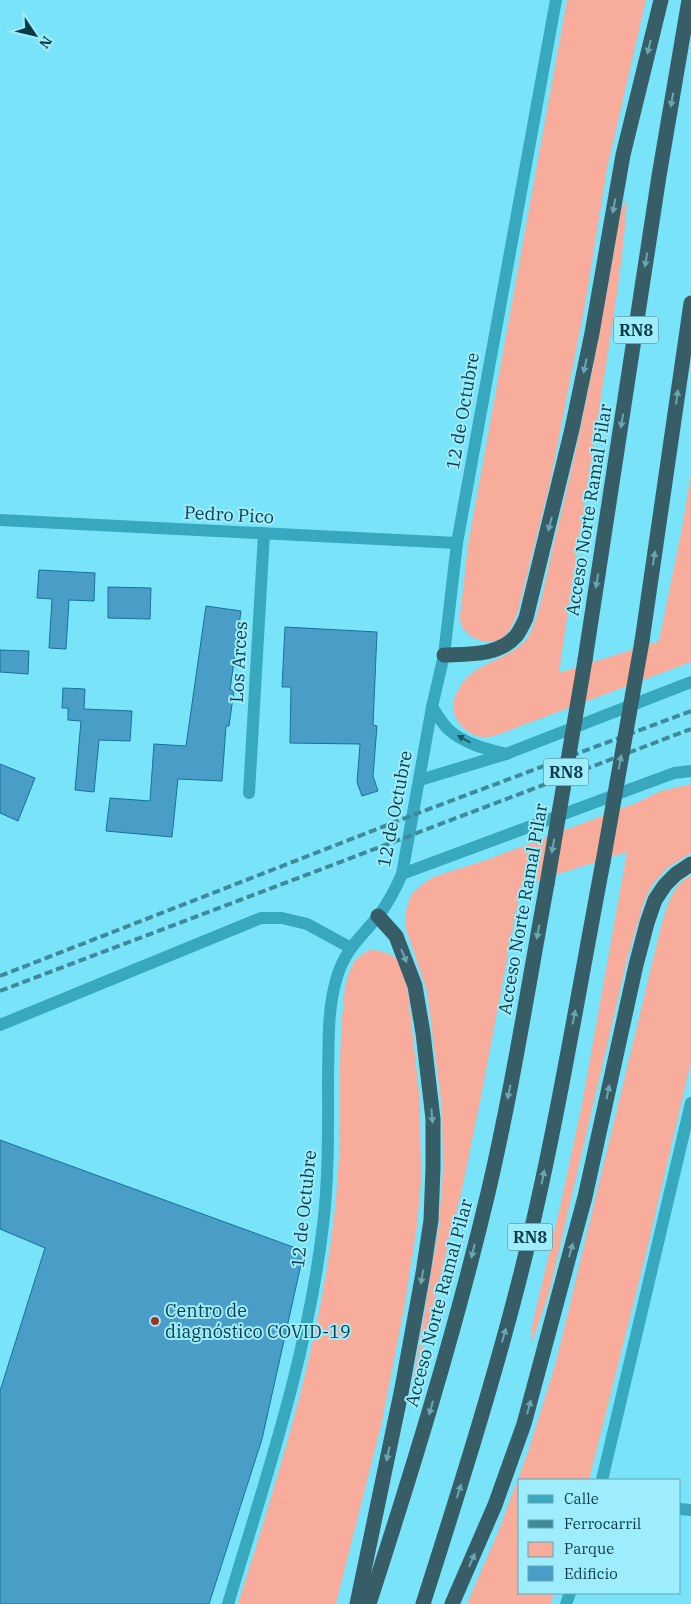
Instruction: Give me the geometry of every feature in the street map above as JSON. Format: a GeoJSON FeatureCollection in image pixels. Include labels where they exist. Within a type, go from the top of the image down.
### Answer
{"type":"FeatureCollection","features":[{"type":"Feature","properties":{"kind":"highway"},"geometry":{"type":"LineString","coordinates":[[444,655],[478,654],[503,647],[516,636],[526,618],[572,429],[592,333],[624,155],[661,0]]}},
{"type":"Feature","properties":{"kind":"highway","name":"Acceso Norte Ramal Pilar"},"geometry":{"type":"LineString","coordinates":[[369,1604],[413,1470],[447,1351],[483,1211],[515,1064],[585,660],[659,176],[689,0]]}},
{"type":"Feature","properties":{"kind":"highway","name":"RN8"},"geometry":{"type":"LineString","coordinates":[[423,1604],[465,1472],[521,1274],[538,1204],[603,862],[642,641],[691,303]]}},
{"type":"Feature","properties":{"kind":"highway"},"geometry":{"type":"LineString","coordinates":[[452,1604],[496,1506],[524,1424],[585,1197],[647,923],[655,900],[666,885],[676,874],[691,864]]}},
{"type":"Feature","properties":{"kind":"highway"},"geometry":{"type":"LineString","coordinates":[[356,1604],[402,1388],[420,1292],[430,1220],[434,1168],[433,1119],[423,1033],[415,986],[396,936],[378,916]]}},
{"type":"Feature","properties":{"kind":"street","name":"12 de Octubre"},"geometry":{"type":"LineString","coordinates":[[228,1604],[276,1447],[307,1323],[324,1225],[328,1152],[329,1020],[337,976],[345,957],[390,899],[402,874],[432,707],[444,655],[457,543],[556,0]]}},
{"type":"Feature","properties":{"kind":"street","name":"Pedro Pico"},"geometry":{"type":"LineString","coordinates":[[0,520],[457,543]]}},
{"type":"Feature","properties":{"kind":"street","name":"Los Arces"},"geometry":{"type":"LineString","coordinates":[[249,793],[264,534]]}},
{"type":"Feature","properties":{"kind":"street"},"geometry":{"type":"LineString","coordinates":[[420,780],[506,754],[691,682]]}},
{"type":"Feature","properties":{"kind":"street"},"geometry":{"type":"LineString","coordinates":[[432,707],[447,729],[462,739],[477,747],[506,754]]}},
{"type":"Feature","properties":{"kind":"street"},"geometry":{"type":"LineString","coordinates":[[402,874],[674,773],[691,772]]}},
{"type":"Feature","properties":{"kind":"street"},"geometry":{"type":"LineString","coordinates":[[0,1025],[261,918],[282,918],[307,924],[352,948]]}},
{"type":"Feature","properties":{"kind":"street"},"geometry":{"type":"LineString","coordinates":[[602,1479],[691,1103]]}},
{"type":"Feature","properties":{"kind":"green space"},"geometry":{"type":"Polygon","coordinates":[[[567,0],[646,0],[607,169],[585,305],[550,483],[518,611],[505,636],[489,642],[472,637],[462,627],[460,621],[468,545],[567,0]]]}},
{"type":"Feature","properties":{"kind":"green space"},"geometry":{"type":"Polygon","coordinates":[[[627,201],[622,257],[559,673],[659,641],[691,473],[691,662],[497,735],[477,736],[472,734],[458,721],[453,710],[454,699],[460,687],[474,672],[508,654],[524,642],[535,622],[584,413],[621,209],[627,201]]]}},
{"type":"Feature","properties":{"kind":"green space"},"geometry":{"type":"Polygon","coordinates":[[[691,784],[691,853],[667,868],[653,884],[645,899],[628,956],[549,1293],[531,1345],[532,1326],[582,1104],[627,852],[521,886],[461,1194],[411,1394],[439,1226],[443,1168],[442,1109],[427,991],[405,926],[406,911],[411,895],[433,877],[489,859],[636,803],[661,791],[691,784]]]}},
{"type":"Feature","properties":{"kind":"green space"},"geometry":{"type":"Polygon","coordinates":[[[691,876],[691,1062],[645,1258],[589,1479],[518,1479],[518,1594],[554,1594],[551,1604],[467,1604],[499,1530],[528,1452],[556,1362],[663,919],[673,893],[684,880],[691,876]]]}},
{"type":"Feature","properties":{"kind":"green space"},"geometry":{"type":"Polygon","coordinates":[[[370,950],[382,951],[399,961],[408,991],[420,1102],[421,1181],[417,1226],[405,1303],[382,1422],[336,1604],[238,1604],[288,1438],[316,1326],[327,1270],[335,1213],[339,1155],[341,1026],[345,988],[347,977],[353,965],[359,957],[370,950]]]}},
{"type":"Feature","properties":{"kind":"building"},"geometry":{"type":"Polygon","coordinates":[[[39,570],[95,573],[94,601],[69,600],[66,649],[49,648],[52,599],[37,598],[39,570]]]}},
{"type":"Feature","properties":{"kind":"building"},"geometry":{"type":"Polygon","coordinates":[[[108,587],[151,588],[150,619],[108,618],[108,587]]]}},
{"type":"Feature","properties":{"kind":"building"},"geometry":{"type":"Polygon","coordinates":[[[206,606],[241,611],[230,690],[234,690],[229,726],[226,726],[222,781],[178,779],[172,837],[106,831],[110,798],[150,801],[154,744],[186,746],[206,606]]]}},
{"type":"Feature","properties":{"kind":"building"},"geometry":{"type":"Polygon","coordinates":[[[285,627],[377,632],[373,725],[377,726],[373,776],[378,791],[362,796],[357,782],[360,744],[290,743],[291,687],[282,687],[285,627]]]}},
{"type":"Feature","properties":{"kind":"building"},"geometry":{"type":"Polygon","coordinates":[[[0,650],[29,651],[28,674],[0,672],[0,650]]]}},
{"type":"Feature","properties":{"kind":"building"},"geometry":{"type":"Polygon","coordinates":[[[63,688],[85,689],[84,709],[132,711],[130,741],[99,740],[94,792],[75,790],[81,721],[68,720],[68,708],[62,708],[63,688]]]}},
{"type":"Feature","properties":{"kind":"building"},"geometry":{"type":"Polygon","coordinates":[[[0,764],[35,778],[18,821],[0,813],[0,764]]]}},
{"type":"Feature","properties":{"kind":"building","name":"Centro de diagnóstico COVID-19"},"geometry":{"type":"Polygon","coordinates":[[[0,1140],[304,1251],[262,1439],[209,1604],[0,1604],[0,1391],[45,1248],[0,1229],[0,1140]]]}},
{"type":"Feature","properties":{"kind":"railway"},"geometry":{"type":"LineString","coordinates":[[0,976],[413,815],[691,711]]}},
{"type":"Feature","properties":{"kind":"railway"},"geometry":{"type":"LineString","coordinates":[[0,991],[691,729]]}},
{"type":"Feature","properties":{"kind":"place","name":"Centro de diagnóstico COVID-19"},"geometry":{"type":"Point","coordinates":[155,1321]}}]}
